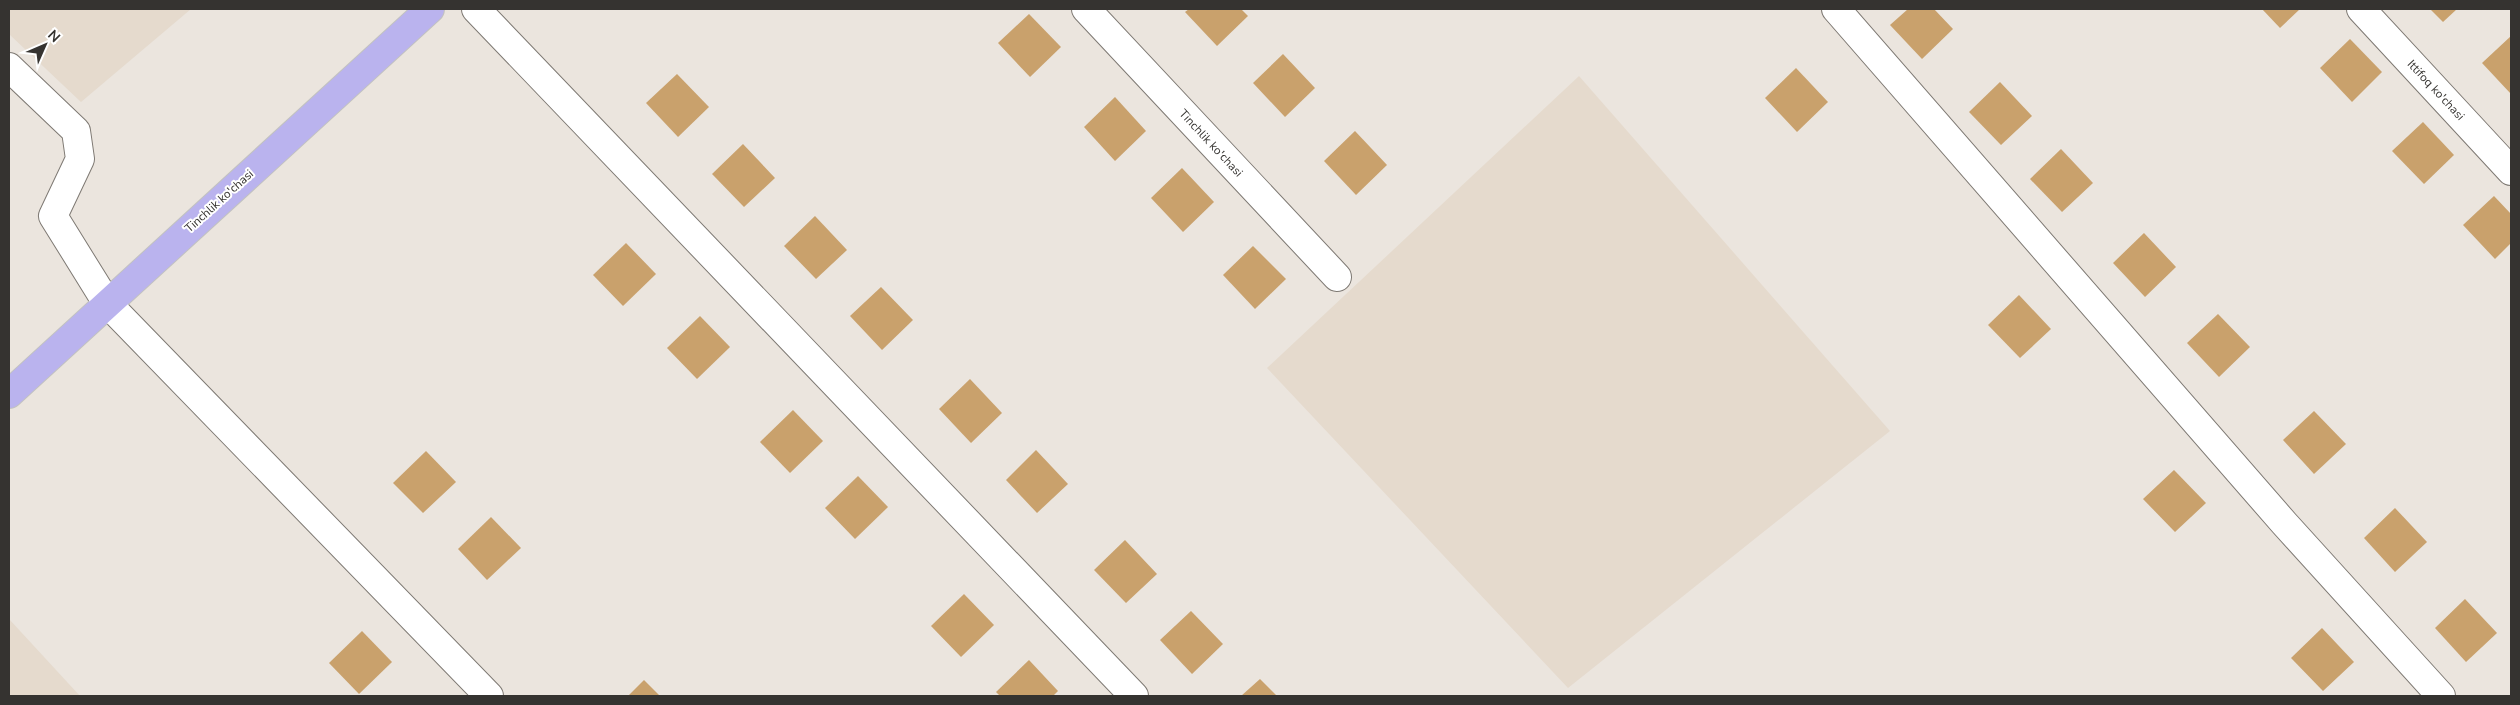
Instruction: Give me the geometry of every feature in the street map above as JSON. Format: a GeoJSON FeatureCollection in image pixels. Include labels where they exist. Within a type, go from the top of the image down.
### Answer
{"type":"FeatureCollection","features":[{"type":"Feature","properties":{"kind":"main road","name":"Tinchlik ko'chasi"},"geometry":{"type":"LineString","coordinates":[[9,394],[430,9]]}},
{"type":"Feature","properties":{"kind":"street"},"geometry":{"type":"LineString","coordinates":[[476,9],[1134,696]]}},
{"type":"Feature","properties":{"kind":"street","name":"Tinchlik ko'chasi"},"geometry":{"type":"LineString","coordinates":[[1086,9],[1337,277]]}},
{"type":"Feature","properties":{"kind":"street"},"geometry":{"type":"LineString","coordinates":[[1836,9],[2284,523],[2441,696]]}},
{"type":"Feature","properties":{"kind":"street","name":"Ittifoq ko'chasi"},"geometry":{"type":"LineString","coordinates":[[2361,9],[2511,171]]}},
{"type":"Feature","properties":{"kind":"street"},"geometry":{"type":"LineString","coordinates":[[9,67],[76,131],[80,158],[54,216],[107,303],[489,696]]}},
{"type":"Feature","properties":{"kind":"shaded area"},"geometry":{"type":"Polygon","coordinates":[[[9,9],[191,9],[81,102],[9,34],[9,9]]]}},
{"type":"Feature","properties":{"kind":"shaded area"},"geometry":{"type":"Polygon","coordinates":[[[1579,76],[1890,431],[1568,688],[1267,368],[1579,76]]]}},
{"type":"Feature","properties":{"kind":"shaded area"},"geometry":{"type":"Polygon","coordinates":[[[9,619],[80,696],[9,696],[9,619]]]}},
{"type":"Feature","properties":{"kind":"building"},"geometry":{"type":"Polygon","coordinates":[[[1189,9],[1241,9],[1248,16],[1217,46],[1185,12],[1189,9]]]}},
{"type":"Feature","properties":{"kind":"building"},"geometry":{"type":"Polygon","coordinates":[[[1908,9],[1934,9],[1953,29],[1922,59],[1890,25],[1908,9]]]}},
{"type":"Feature","properties":{"kind":"building"},"geometry":{"type":"Polygon","coordinates":[[[2262,9],[2300,9],[2280,28],[2262,9]]]}},
{"type":"Feature","properties":{"kind":"building"},"geometry":{"type":"Polygon","coordinates":[[[2430,9],[2457,9],[2443,22],[2430,9]]]}},
{"type":"Feature","properties":{"kind":"building"},"geometry":{"type":"Polygon","coordinates":[[[1029,14],[1061,47],[1030,77],[998,43],[1029,14]]]}},
{"type":"Feature","properties":{"kind":"building"},"geometry":{"type":"Polygon","coordinates":[[[2511,36],[2511,94],[2482,63],[2511,36]]]}},
{"type":"Feature","properties":{"kind":"building"},"geometry":{"type":"Polygon","coordinates":[[[2350,39],[2382,72],[2352,102],[2320,68],[2350,39]]]}},
{"type":"Feature","properties":{"kind":"building"},"geometry":{"type":"Polygon","coordinates":[[[1283,54],[1315,88],[1285,117],[1253,83],[1283,54]]]}},
{"type":"Feature","properties":{"kind":"building"},"geometry":{"type":"Polygon","coordinates":[[[1796,68],[1828,102],[1797,132],[1765,98],[1796,68]]]}},
{"type":"Feature","properties":{"kind":"building"},"geometry":{"type":"Polygon","coordinates":[[[677,74],[709,107],[678,137],[646,103],[677,74]]]}},
{"type":"Feature","properties":{"kind":"building"},"geometry":{"type":"Polygon","coordinates":[[[2000,82],[2032,116],[2001,145],[1969,112],[2000,82]]]}},
{"type":"Feature","properties":{"kind":"building"},"geometry":{"type":"Polygon","coordinates":[[[1115,97],[1146,131],[1115,161],[1084,127],[1115,97]]]}},
{"type":"Feature","properties":{"kind":"building"},"geometry":{"type":"Polygon","coordinates":[[[2423,122],[2454,155],[2424,184],[2392,151],[2423,122]]]}},
{"type":"Feature","properties":{"kind":"building"},"geometry":{"type":"Polygon","coordinates":[[[1355,131],[1387,165],[1356,195],[1324,161],[1355,131]]]}},
{"type":"Feature","properties":{"kind":"building"},"geometry":{"type":"Polygon","coordinates":[[[743,144],[775,178],[744,207],[712,174],[743,144]]]}},
{"type":"Feature","properties":{"kind":"building"},"geometry":{"type":"Polygon","coordinates":[[[2061,149],[2093,183],[2062,212],[2030,179],[2061,149]]]}},
{"type":"Feature","properties":{"kind":"building"},"geometry":{"type":"Polygon","coordinates":[[[1182,168],[1214,202],[1183,232],[1151,198],[1182,168]]]}},
{"type":"Feature","properties":{"kind":"building"},"geometry":{"type":"Polygon","coordinates":[[[2494,196],[2511,214],[2511,243],[2495,259],[2463,225],[2494,196]]]}},
{"type":"Feature","properties":{"kind":"building"},"geometry":{"type":"Polygon","coordinates":[[[815,216],[847,250],[816,279],[784,246],[815,216]]]}},
{"type":"Feature","properties":{"kind":"building"},"geometry":{"type":"Polygon","coordinates":[[[2144,233],[2176,267],[2145,297],[2113,263],[2144,233]]]}},
{"type":"Feature","properties":{"kind":"building"},"geometry":{"type":"Polygon","coordinates":[[[626,243],[656,274],[623,306],[593,275],[626,243]]]}},
{"type":"Feature","properties":{"kind":"building"},"geometry":{"type":"Polygon","coordinates":[[[1253,246],[1286,279],[1255,309],[1223,275],[1253,246]]]}},
{"type":"Feature","properties":{"kind":"building"},"geometry":{"type":"Polygon","coordinates":[[[881,287],[913,320],[882,350],[850,316],[881,287]]]}},
{"type":"Feature","properties":{"kind":"building"},"geometry":{"type":"Polygon","coordinates":[[[2019,295],[2051,329],[2020,358],[1988,325],[2019,295]]]}},
{"type":"Feature","properties":{"kind":"building"},"geometry":{"type":"Polygon","coordinates":[[[2218,314],[2250,347],[2219,377],[2187,343],[2218,314]]]}},
{"type":"Feature","properties":{"kind":"building"},"geometry":{"type":"Polygon","coordinates":[[[700,316],[730,347],[697,379],[667,348],[700,316]]]}},
{"type":"Feature","properties":{"kind":"building"},"geometry":{"type":"Polygon","coordinates":[[[970,379],[1002,413],[971,443],[939,409],[970,379]]]}},
{"type":"Feature","properties":{"kind":"building"},"geometry":{"type":"Polygon","coordinates":[[[793,410],[823,441],[790,473],[760,442],[793,410]]]}},
{"type":"Feature","properties":{"kind":"building"},"geometry":{"type":"Polygon","coordinates":[[[2314,411],[2346,444],[2314,474],[2283,440],[2314,411]]]}},
{"type":"Feature","properties":{"kind":"building"},"geometry":{"type":"Polygon","coordinates":[[[1036,450],[1068,484],[1037,513],[1006,480],[1036,450]]]}},
{"type":"Feature","properties":{"kind":"building"},"geometry":{"type":"Polygon","coordinates":[[[426,451],[456,482],[423,513],[393,483],[426,451]]]}},
{"type":"Feature","properties":{"kind":"building"},"geometry":{"type":"Polygon","coordinates":[[[2174,470],[2206,503],[2175,532],[2143,499],[2174,470]]]}},
{"type":"Feature","properties":{"kind":"building"},"geometry":{"type":"Polygon","coordinates":[[[858,476],[888,507],[855,539],[825,508],[858,476]]]}},
{"type":"Feature","properties":{"kind":"building"},"geometry":{"type":"Polygon","coordinates":[[[2395,508],[2427,542],[2395,572],[2364,538],[2395,508]]]}},
{"type":"Feature","properties":{"kind":"building"},"geometry":{"type":"Polygon","coordinates":[[[491,517],[521,548],[487,580],[458,549],[491,517]]]}},
{"type":"Feature","properties":{"kind":"building"},"geometry":{"type":"Polygon","coordinates":[[[1125,540],[1157,574],[1126,603],[1094,570],[1125,540]]]}},
{"type":"Feature","properties":{"kind":"building"},"geometry":{"type":"Polygon","coordinates":[[[964,594],[994,625],[961,657],[931,626],[964,594]]]}},
{"type":"Feature","properties":{"kind":"building"},"geometry":{"type":"Polygon","coordinates":[[[2465,599],[2497,633],[2466,662],[2435,628],[2465,599]]]}},
{"type":"Feature","properties":{"kind":"building"},"geometry":{"type":"Polygon","coordinates":[[[1191,611],[1223,644],[1192,674],[1160,640],[1191,611]]]}},
{"type":"Feature","properties":{"kind":"building"},"geometry":{"type":"Polygon","coordinates":[[[2322,628],[2354,662],[2323,691],[2291,658],[2322,628]]]}},
{"type":"Feature","properties":{"kind":"building"},"geometry":{"type":"Polygon","coordinates":[[[362,631],[392,662],[359,694],[329,663],[362,631]]]}},
{"type":"Feature","properties":{"kind":"building"},"geometry":{"type":"Polygon","coordinates":[[[1029,660],[1058,691],[1053,696],[1000,696],[996,692],[1029,660]]]}},
{"type":"Feature","properties":{"kind":"building"},"geometry":{"type":"Polygon","coordinates":[[[1260,679],[1277,696],[1241,696],[1260,679]]]}},
{"type":"Feature","properties":{"kind":"building"},"geometry":{"type":"Polygon","coordinates":[[[644,680],[660,696],[628,696],[644,680]]]}}]}
